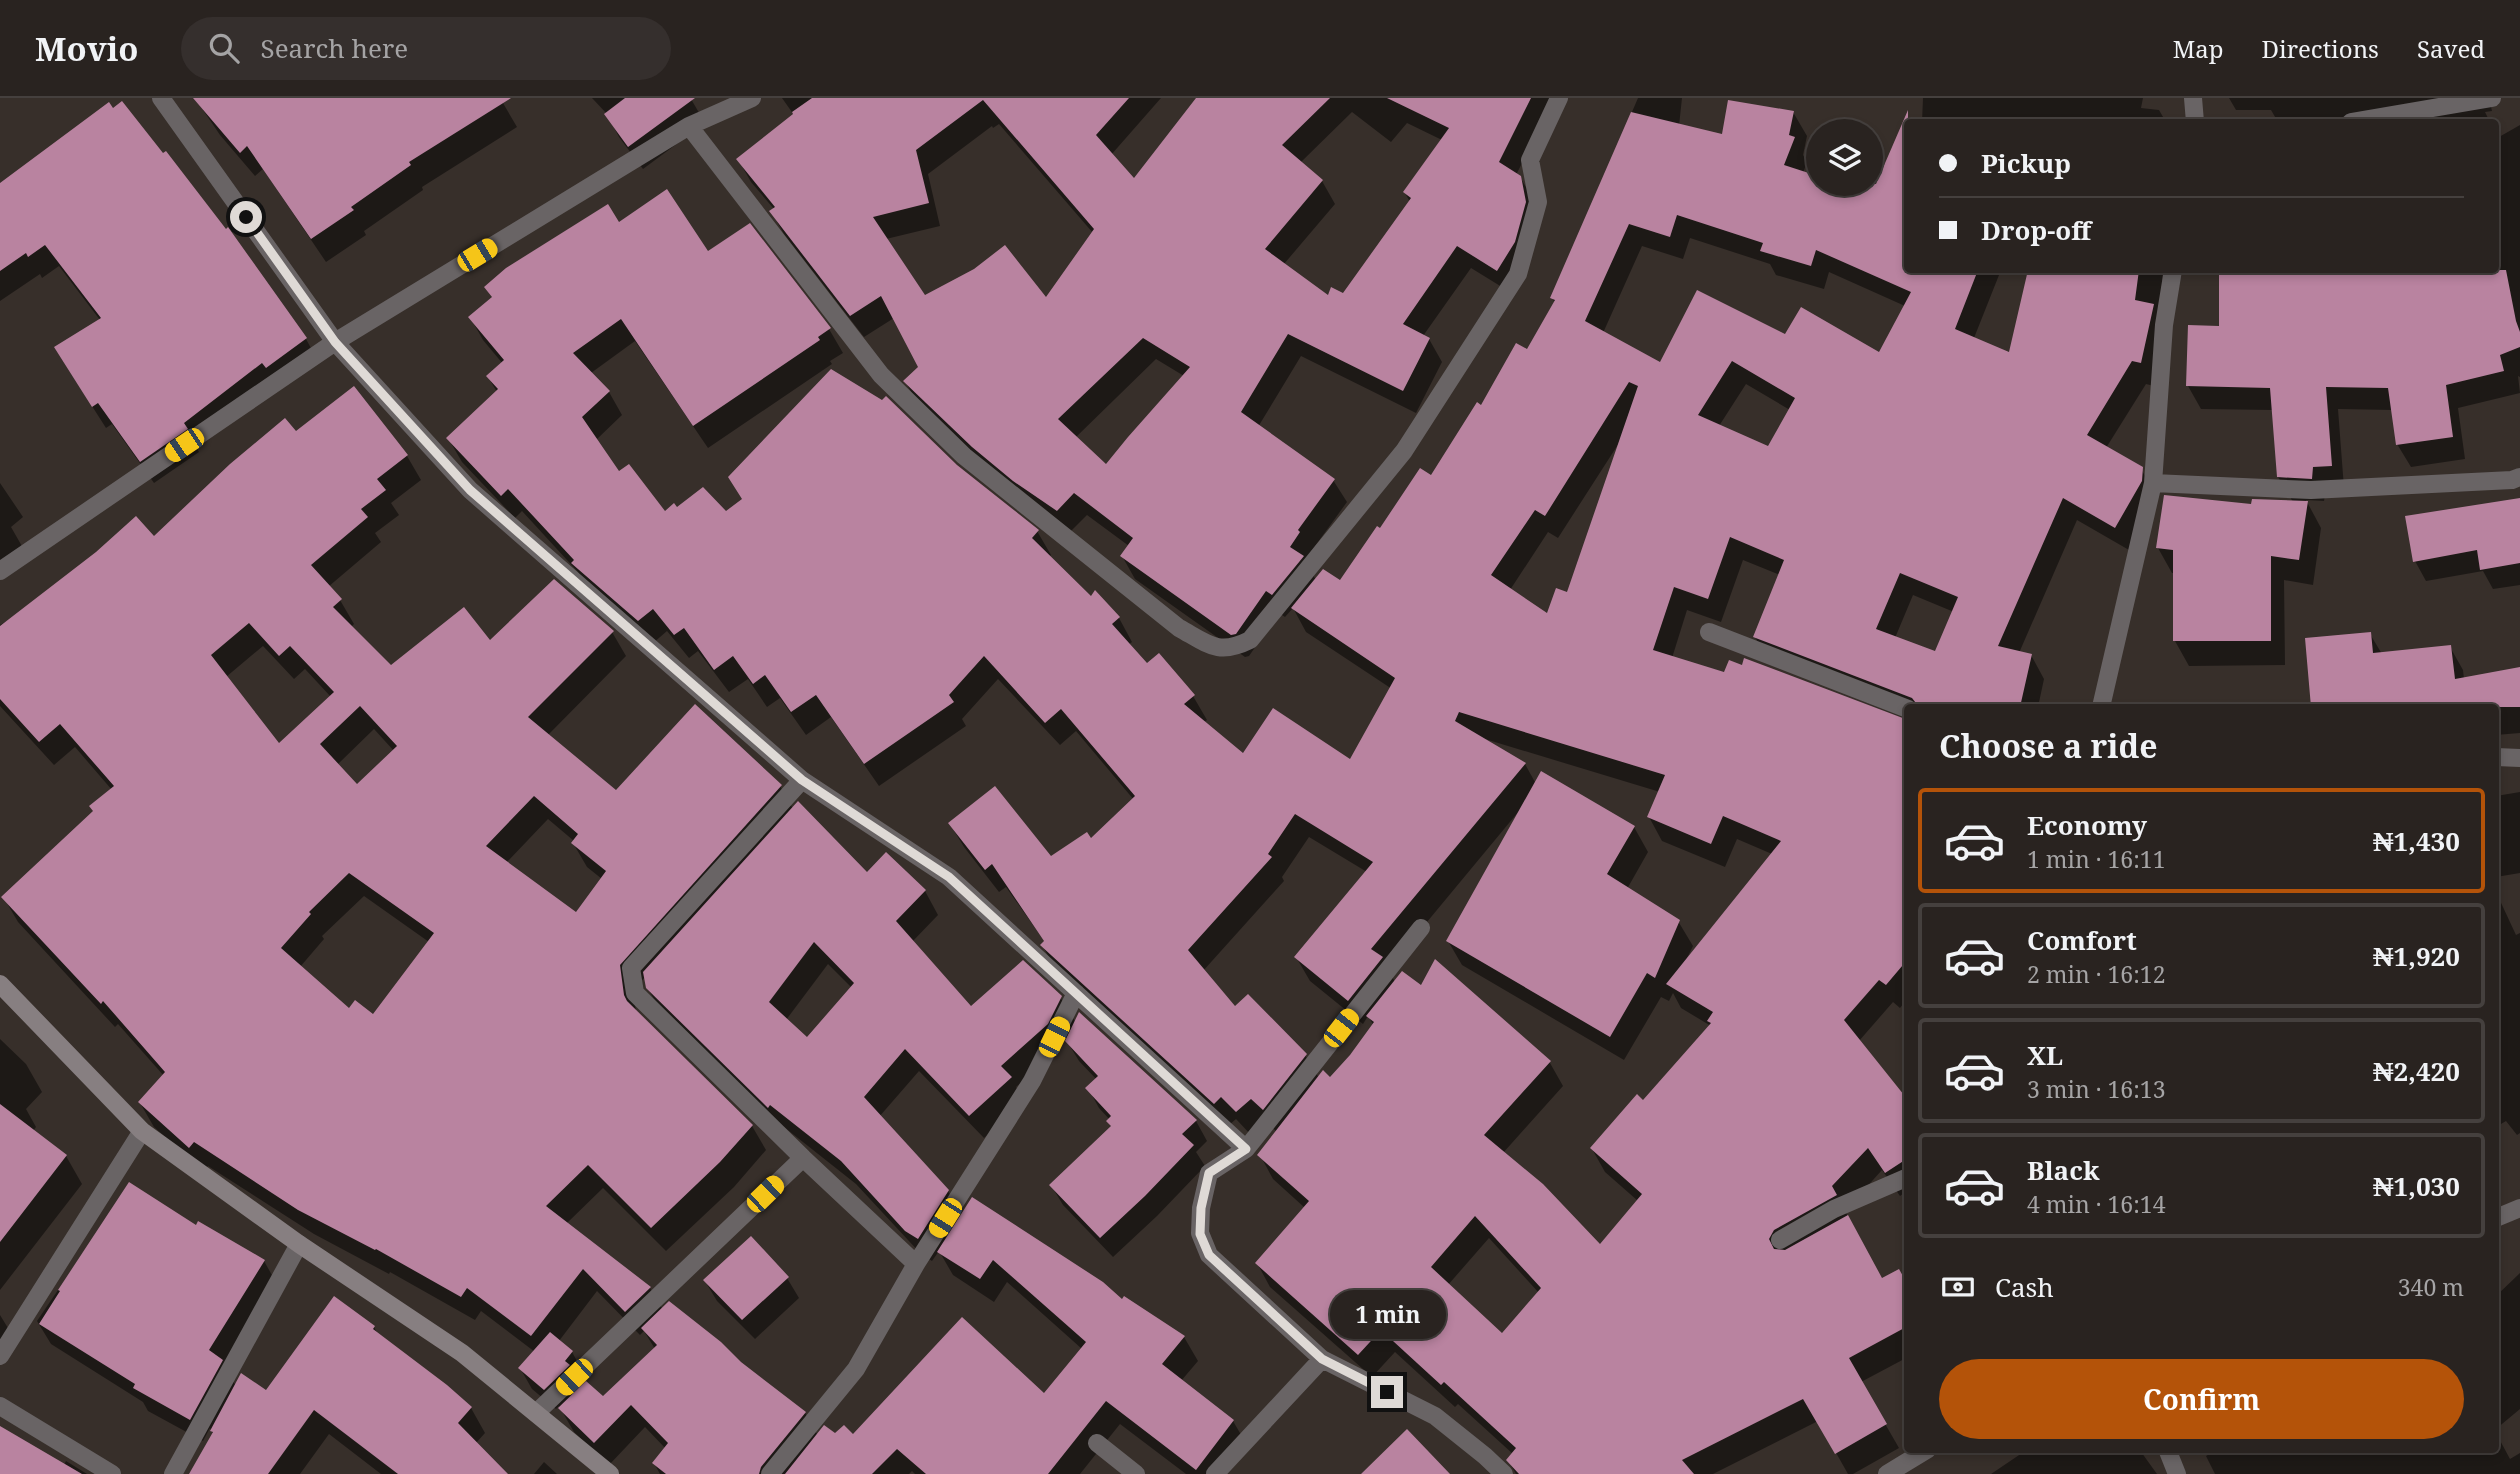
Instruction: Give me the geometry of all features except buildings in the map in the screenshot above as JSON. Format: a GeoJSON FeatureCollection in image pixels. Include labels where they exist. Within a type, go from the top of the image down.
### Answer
{"type":"FeatureCollection","features":[{"type":"Feature","properties":{"kind":"street"},"geometry":{"type":"LineString","coordinates":[[161,98],[335,342],[470,490],[802,780],[949,877],[1246,1149]]}},
{"type":"Feature","properties":{"kind":"street"},"geometry":{"type":"LineString","coordinates":[[0,571],[335,342],[690,126],[752,98]]}},
{"type":"Feature","properties":{"kind":"street"},"geometry":{"type":"LineString","coordinates":[[690,126],[880,375],[964,456],[1179,628],[1215,648],[1234,648],[1250,640],[1404,451],[1518,274],[1538,202],[1530,160],[1559,98]]}},
{"type":"Feature","properties":{"kind":"street"},"geometry":{"type":"LineString","coordinates":[[2193,98],[2194,119]]}},
{"type":"Feature","properties":{"kind":"street"},"geometry":{"type":"LineString","coordinates":[[2369,119],[2493,98]]}},
{"type":"Feature","properties":{"kind":"street"},"geometry":{"type":"LineString","coordinates":[[2102,704],[2153,483],[2164,325],[2173,273]]}},
{"type":"Feature","properties":{"kind":"street"},"geometry":{"type":"LineString","coordinates":[[2153,483],[2311,490],[2512,480],[2520,477]]}},
{"type":"Feature","properties":{"kind":"street"},"geometry":{"type":"LineString","coordinates":[[1709,632],[1904,707]]}},
{"type":"Feature","properties":{"kind":"street"},"geometry":{"type":"LineString","coordinates":[[2499,757],[2520,758]]}},
{"type":"Feature","properties":{"kind":"street"},"geometry":{"type":"LineString","coordinates":[[802,780],[631,968],[635,993],[803,1158],[916,1264]]}},
{"type":"Feature","properties":{"kind":"street"},"geometry":{"type":"LineString","coordinates":[[1421,928],[1246,1149],[1209,1173],[1201,1208],[1200,1234],[1209,1255],[1322,1359],[1436,1416],[1485,1455],[1504,1474]]}},
{"type":"Feature","properties":{"kind":"street"},"geometry":{"type":"LineString","coordinates":[[0,984],[142,1131],[299,1244],[462,1353],[610,1474]]}},
{"type":"Feature","properties":{"kind":"street"},"geometry":{"type":"LineString","coordinates":[[770,1474],[856,1368],[916,1264],[1032,1081],[1076,993]]}},
{"type":"Feature","properties":{"kind":"street"},"geometry":{"type":"LineString","coordinates":[[0,1356],[142,1131]]}},
{"type":"Feature","properties":{"kind":"street"},"geometry":{"type":"LineString","coordinates":[[536,1413],[803,1158]]}},
{"type":"Feature","properties":{"kind":"street"},"geometry":{"type":"LineString","coordinates":[[1780,1240],[1840,1205],[1904,1179]]}},
{"type":"Feature","properties":{"kind":"street"},"geometry":{"type":"LineString","coordinates":[[2499,1218],[2520,1208]]}},
{"type":"Feature","properties":{"kind":"street"},"geometry":{"type":"LineString","coordinates":[[173,1474],[299,1244]]}},
{"type":"Feature","properties":{"kind":"street"},"geometry":{"type":"LineString","coordinates":[[1215,1474],[1322,1359]]}},
{"type":"Feature","properties":{"kind":"street"},"geometry":{"type":"LineString","coordinates":[[0,1406],[112,1474]]}},
{"type":"Feature","properties":{"kind":"street"},"geometry":{"type":"LineString","coordinates":[[1097,1443],[1136,1474]]}},
{"type":"Feature","properties":{"kind":"street"},"geometry":{"type":"LineString","coordinates":[[1887,1474],[1921,1453]]}},
{"type":"Feature","properties":{"kind":"street"},"geometry":{"type":"LineString","coordinates":[[2169,1453],[2177,1474]]}},
{"type":"Feature","properties":{"kind":"route"},"geometry":{"type":"LineString","coordinates":[[246,217],[335,342],[470,490],[802,780],[949,877],[1246,1149],[1209,1173],[1201,1208],[1200,1234],[1209,1255],[1322,1359],[1387,1392]]}}]}
